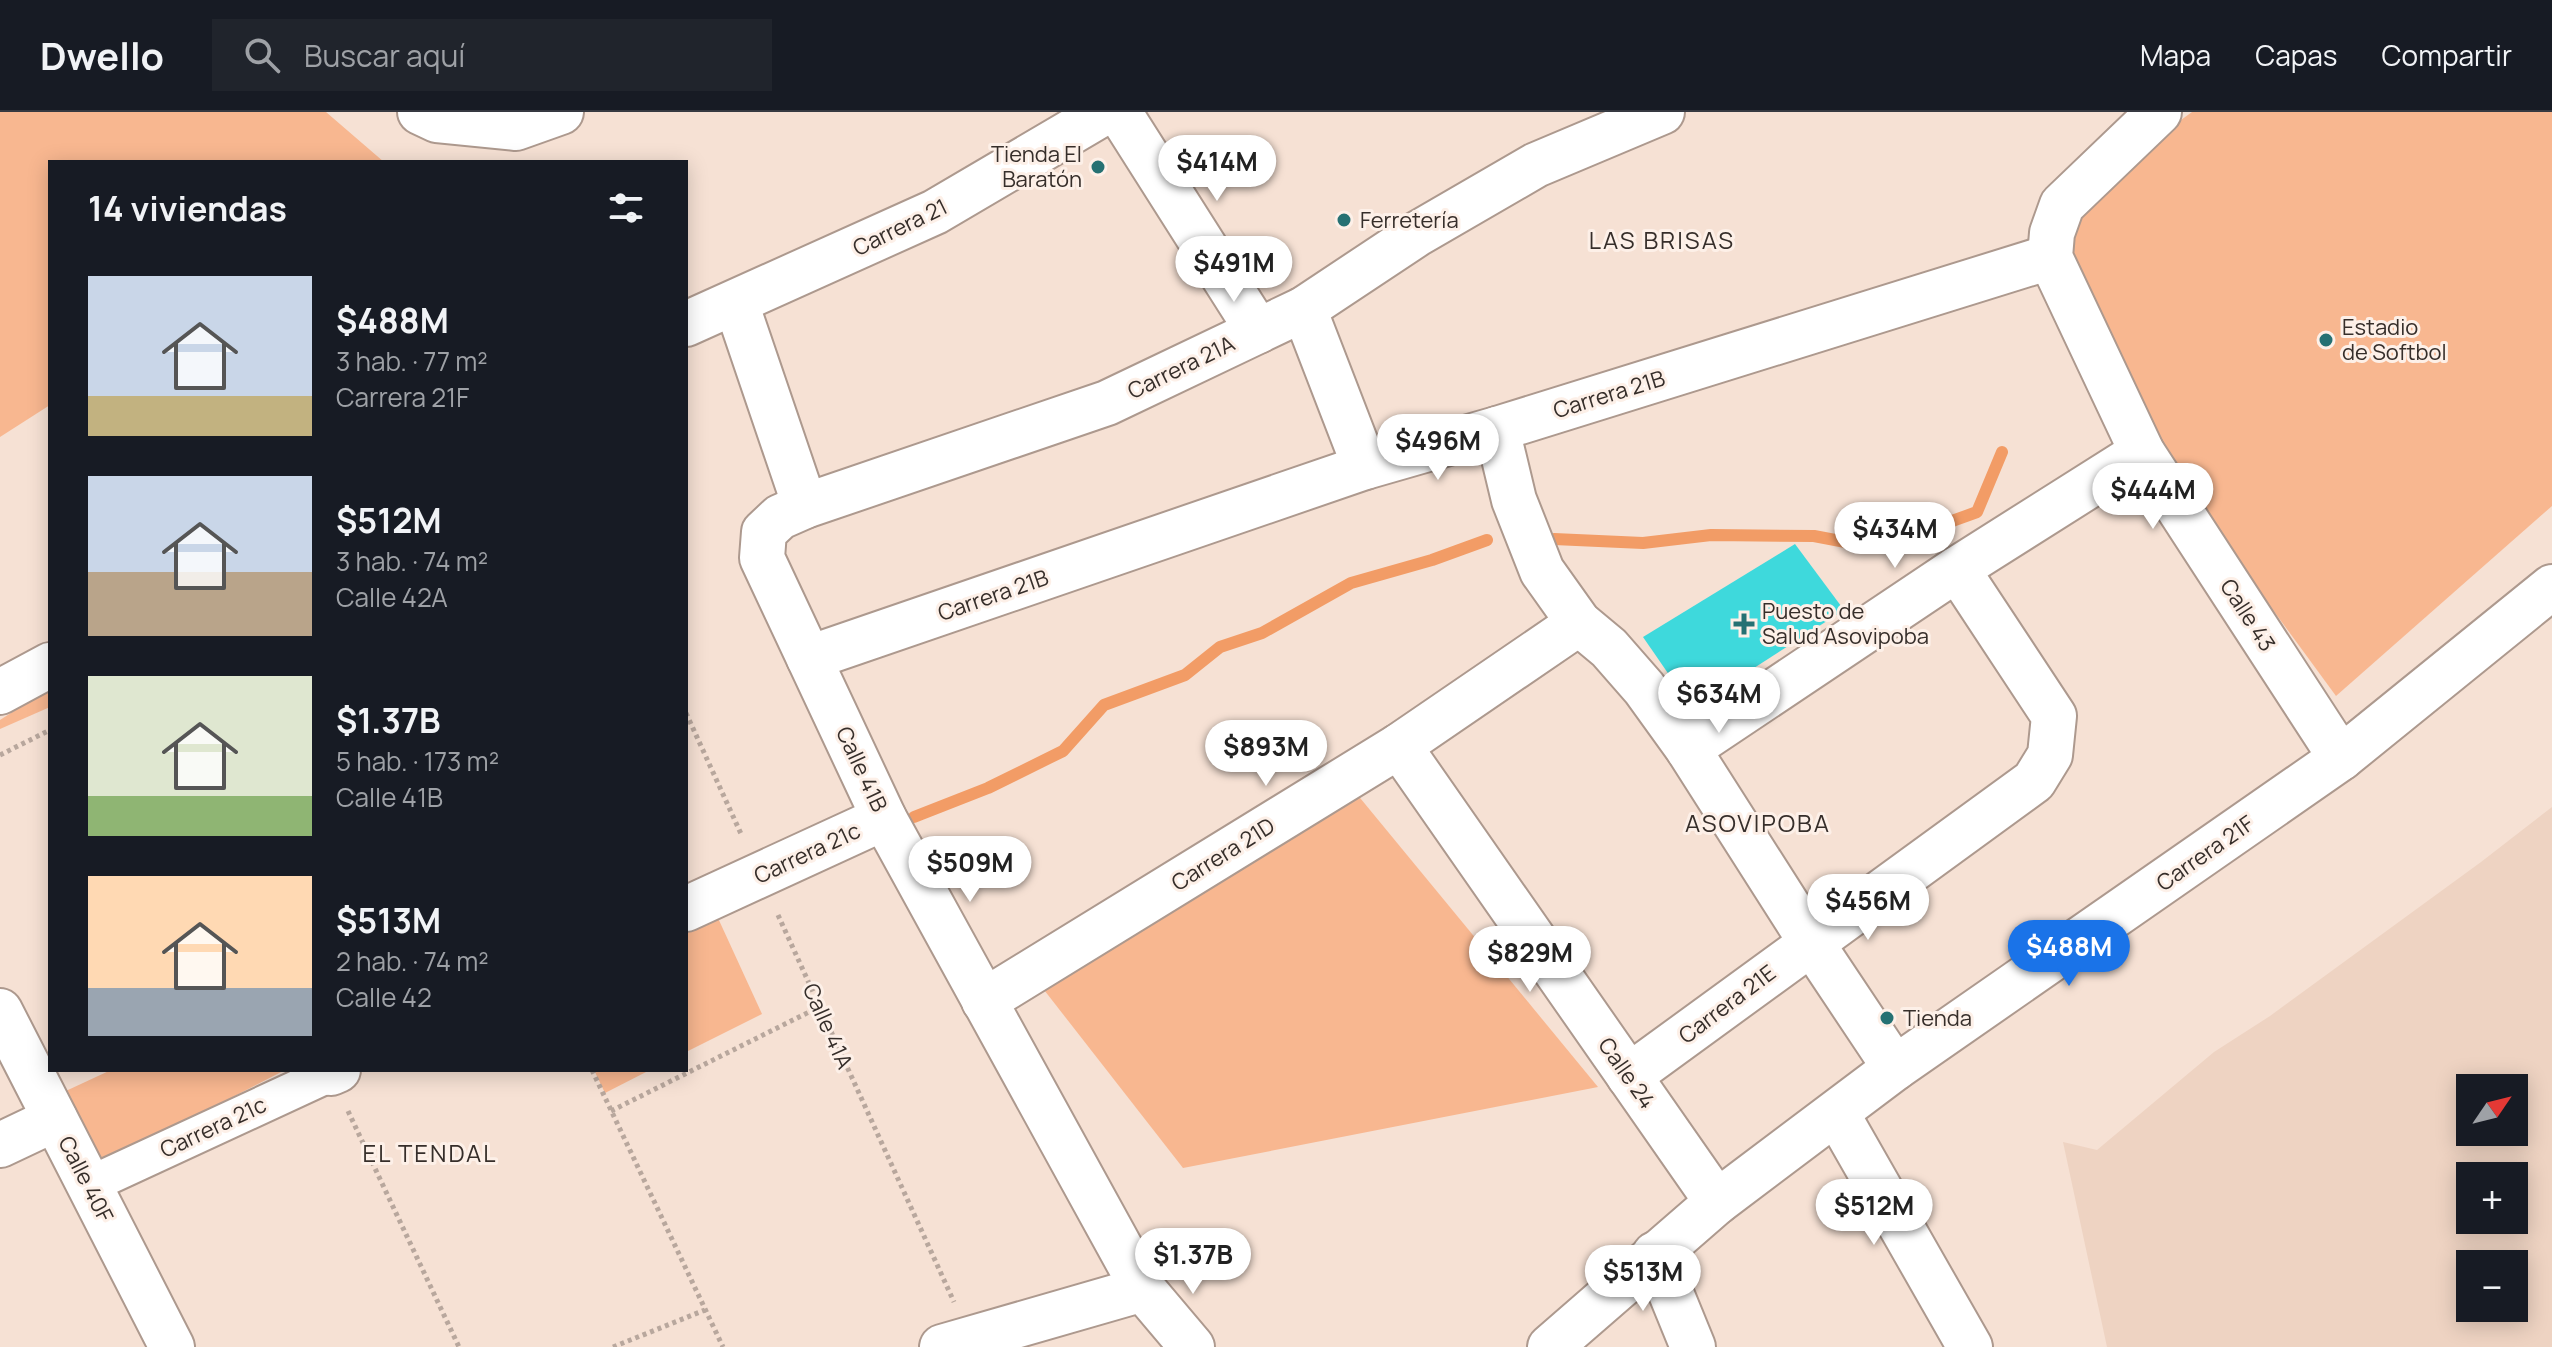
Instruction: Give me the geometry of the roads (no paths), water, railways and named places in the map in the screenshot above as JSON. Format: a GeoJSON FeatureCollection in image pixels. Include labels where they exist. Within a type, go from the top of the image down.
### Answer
{"type":"FeatureCollection","features":[{"type":"Feature","properties":{"kind":"street"},"geometry":{"type":"LineString","coordinates":[[434,115],[516,128],[561,112]]}},
{"type":"Feature","properties":{"kind":"street","name":"Carrera 21"},"geometry":{"type":"LineString","coordinates":[[688,323],[935,212],[1105,112]]}},
{"type":"Feature","properties":{"kind":"street"},"geometry":{"type":"LineString","coordinates":[[1119,112],[1258,331]]}},
{"type":"Feature","properties":{"kind":"street","name":"Carrera 21A"},"geometry":{"type":"LineString","coordinates":[[805,506],[1107,403],[1304,309],[1417,234],[1536,165],[1662,112]]}},
{"type":"Feature","properties":{"kind":"street"},"geometry":{"type":"LineString","coordinates":[[2050,257],[2052,233],[2062,205],[2112,128],[2159,112]]}},
{"type":"Feature","properties":{"kind":"street","name":"Carrera 21B"},"geometry":{"type":"LineString","coordinates":[[809,658],[1365,467],[2050,257]]}},
{"type":"Feature","properties":{"kind":"street","name":"Calle 43"},"geometry":{"type":"LineString","coordinates":[[2050,257],[2142,452],[2341,758]]}},
{"type":"Feature","properties":{"kind":"street"},"geometry":{"type":"LineString","coordinates":[[736,303],[805,506]]}},
{"type":"Feature","properties":{"kind":"street"},"geometry":{"type":"LineString","coordinates":[[1304,309],[1365,467]]}},
{"type":"Feature","properties":{"kind":"street"},"geometry":{"type":"LineString","coordinates":[[1497,429],[1514,500],[1542,571],[1579,623],[1609,648],[1644,688],[1688,749],[1895,1068]]}},
{"type":"Feature","properties":{"kind":"street"},"geometry":{"type":"LineString","coordinates":[[1688,749],[1957,569],[2142,452]]}},
{"type":"Feature","properties":{"kind":"street","name":"Calle 41B"},"geometry":{"type":"LineString","coordinates":[[805,506],[780,517],[764,532],[762,558],[884,818],[1143,1289],[1192,1347]]}},
{"type":"Feature","properties":{"kind":"street","name":"Carrera 21E"},"geometry":{"type":"LineString","coordinates":[[1629,1076],[2034,781],[2050,755],[2054,716],[1957,569]]}},
{"type":"Feature","properties":{"kind":"street","name":"Carrera 21F"},"geometry":{"type":"LineString","coordinates":[[1550,1347],[1717,1202],[1895,1068],[2341,758],[2552,587]]}},
{"type":"Feature","properties":{"kind":"street","name":"Carrera 21D"},"geometry":{"type":"LineString","coordinates":[[984,1001],[1399,746],[1579,623]]}},
{"type":"Feature","properties":{"kind":"street"},"geometry":{"type":"LineString","coordinates":[[0,692],[48,666]]}},
{"type":"Feature","properties":{"kind":"street","name":"Calle 24"},"geometry":{"type":"LineString","coordinates":[[1399,746],[1717,1202]]}},
{"type":"Feature","properties":{"kind":"street","name":"Carrera 21c"},"geometry":{"type":"LineString","coordinates":[[688,908],[884,818]]}},
{"type":"Feature","properties":{"kind":"street","name":"Calle 40F"},"geometry":{"type":"LineString","coordinates":[[0,1011],[172,1347]]}},
{"type":"Feature","properties":{"kind":"street","name":"Carrera 21c"},"geometry":{"type":"LineString","coordinates":[[89,1185],[334,1072]]}},
{"type":"Feature","properties":{"kind":"street"},"geometry":{"type":"LineString","coordinates":[[1837,1114],[1970,1347]]}},
{"type":"Feature","properties":{"kind":"street"},"geometry":{"type":"LineString","coordinates":[[0,1145],[55,1119]]}},
{"type":"Feature","properties":{"kind":"street"},"geometry":{"type":"LineString","coordinates":[[1655,1254],[1693,1347]]}},
{"type":"Feature","properties":{"kind":"street"},"geometry":{"type":"LineString","coordinates":[[956,1343],[1143,1289]]}},
{"type":"Feature","properties":{"kind":"waterway"},"geometry":{"type":"LineString","coordinates":[[1554,539],[1643,543],[1711,535],[1814,536],[1877,548],[1977,512],[2002,452]]}},
{"type":"Feature","properties":{"kind":"waterway"},"geometry":{"type":"LineString","coordinates":[[914,817],[988,788],[1063,751],[1104,705],[1185,675],[1220,647],[1262,633],[1351,583],[1432,560],[1487,540]]}},
{"type":"Feature","properties":{"kind":"place","name":"Tienda El Baratón"},"geometry":{"type":"Point","coordinates":[1098,167]}},
{"type":"Feature","properties":{"kind":"place","name":"Ferretería"},"geometry":{"type":"Point","coordinates":[1344,220]}},
{"type":"Feature","properties":{"kind":"place","name":"Estadio de Softbol"},"geometry":{"type":"Point","coordinates":[2326,340]}},
{"type":"Feature","properties":{"kind":"place","name":"Puesto de Salud Asovipoba"},"geometry":{"type":"Point","coordinates":[1744,624]}},
{"type":"Feature","properties":{"kind":"place","name":"Tienda"},"geometry":{"type":"Point","coordinates":[1887,1018]}},
{"type":"Feature","properties":{"kind":"district","name":"LAS BRISAS"},"geometry":{"type":"Point","coordinates":[1662,241]}},
{"type":"Feature","properties":{"kind":"district","name":"ASOVIPOBA"},"geometry":{"type":"Point","coordinates":[1758,824]}},
{"type":"Feature","properties":{"kind":"district","name":"EL TENDAL"},"geometry":{"type":"Point","coordinates":[430,1154]}}]}
